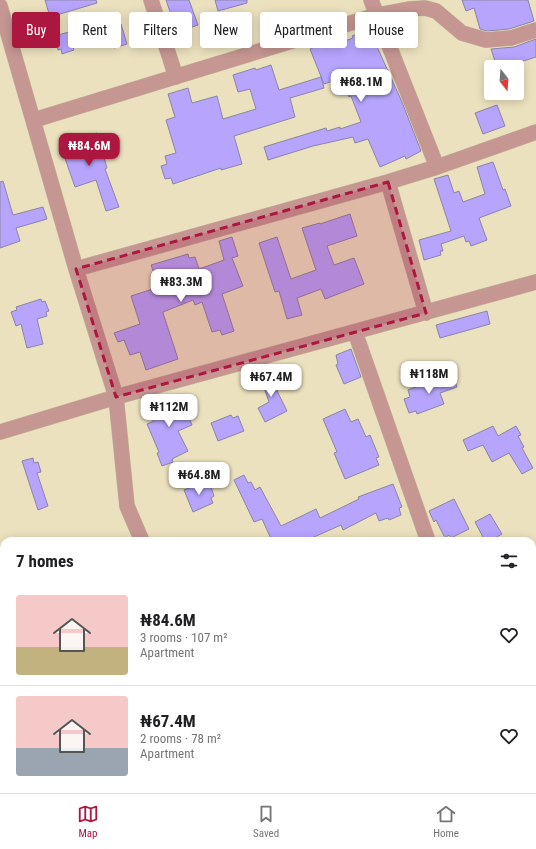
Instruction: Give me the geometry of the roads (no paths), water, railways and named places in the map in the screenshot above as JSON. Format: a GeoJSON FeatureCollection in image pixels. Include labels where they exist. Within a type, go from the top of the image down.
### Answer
{"type":"FeatureCollection","features":[{"type":"Feature","properties":{"kind":"street"},"geometry":{"type":"LineString","coordinates":[[151,0],[176,77]]}},
{"type":"Feature","properties":{"kind":"street"},"geometry":{"type":"LineString","coordinates":[[371,0],[376,12]]}},
{"type":"Feature","properties":{"kind":"street"},"geometry":{"type":"LineString","coordinates":[[0,6],[76,269],[116,397],[127,506],[140,537]]}},
{"type":"Feature","properties":{"kind":"street"},"geometry":{"type":"LineString","coordinates":[[393,12],[425,8],[436,11],[462,33],[486,40],[511,38],[536,30]]}},
{"type":"Feature","properties":{"kind":"street"},"geometry":{"type":"LineString","coordinates":[[34,120],[355,22]]}},
{"type":"Feature","properties":{"kind":"street"},"geometry":{"type":"LineString","coordinates":[[390,48],[437,166]]}},
{"type":"Feature","properties":{"kind":"street"},"geometry":{"type":"LineString","coordinates":[[76,269],[388,182],[536,132]]}},
{"type":"Feature","properties":{"kind":"street"},"geometry":{"type":"LineString","coordinates":[[388,182],[426,313]]}},
{"type":"Feature","properties":{"kind":"street"},"geometry":{"type":"LineString","coordinates":[[0,432],[116,397],[536,282]]}},
{"type":"Feature","properties":{"kind":"street"},"geometry":{"type":"LineString","coordinates":[[355,332],[427,537]]}}]}
